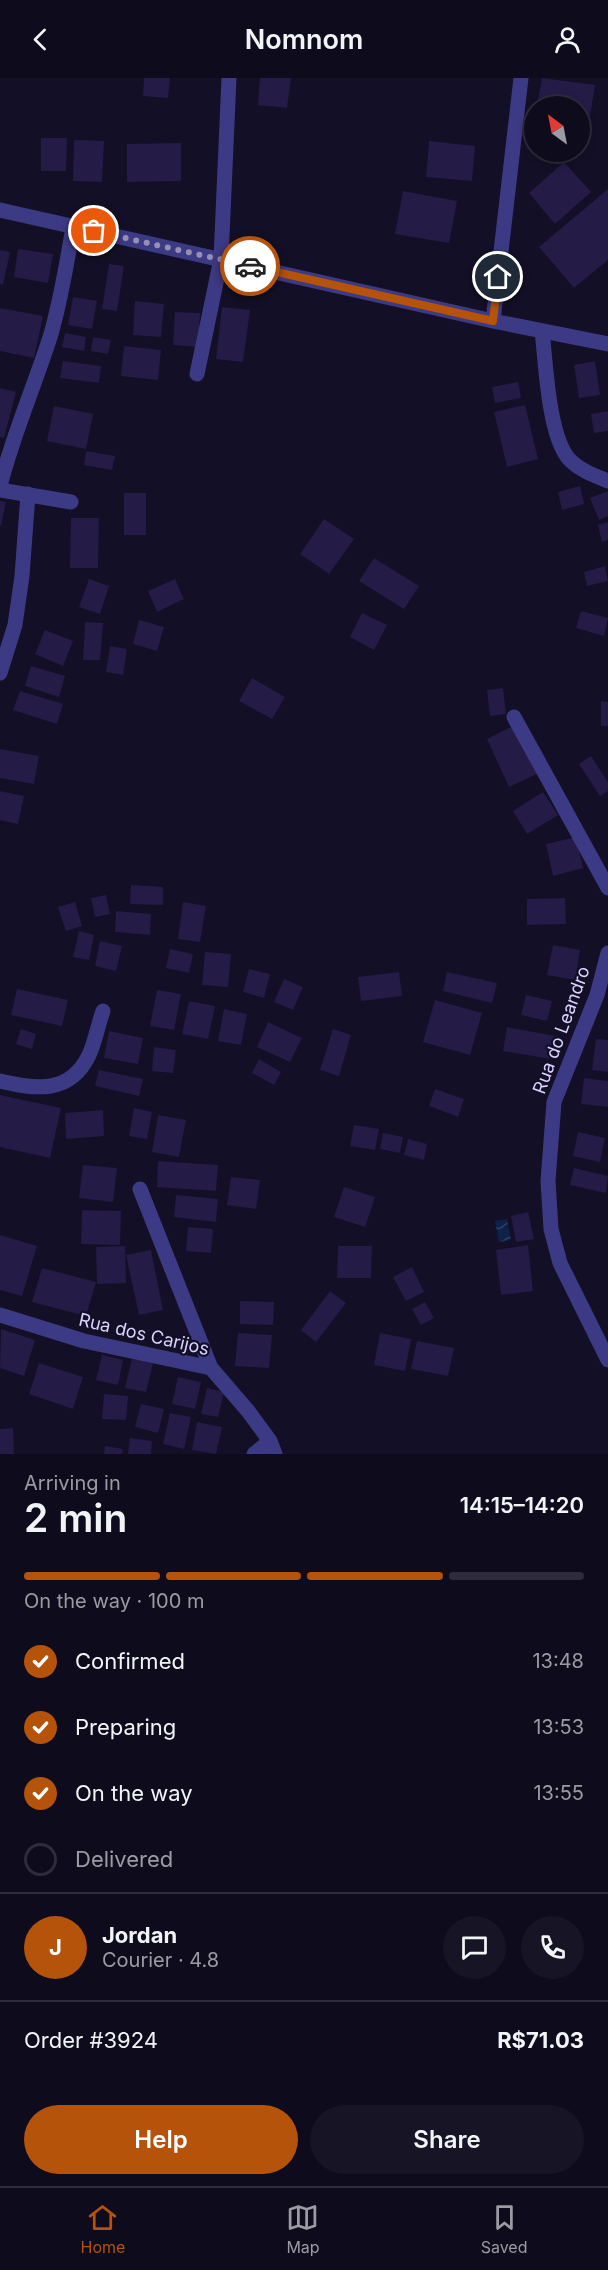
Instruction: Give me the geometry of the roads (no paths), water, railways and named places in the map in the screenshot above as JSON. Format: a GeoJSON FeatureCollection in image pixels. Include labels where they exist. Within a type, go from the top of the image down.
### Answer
{"type":"FeatureCollection","features":[{"type":"Feature","properties":{"kind":"street"},"geometry":{"type":"LineString","coordinates":[[197,374],[221,259],[229,78]]}},
{"type":"Feature","properties":{"kind":"street"},"geometry":{"type":"LineString","coordinates":[[493,321],[521,78]]}},
{"type":"Feature","properties":{"kind":"street"},"geometry":{"type":"LineString","coordinates":[[0,210],[493,321],[608,344]]}},
{"type":"Feature","properties":{"kind":"street"},"geometry":{"type":"LineString","coordinates":[[71,502],[0,488],[10,447],[19,428],[51,333],[61,297],[73,227]]}},
{"type":"Feature","properties":{"kind":"street"},"geometry":{"type":"LineString","coordinates":[[542,331],[557,438],[569,459],[578,467],[608,481]]}},
{"type":"Feature","properties":{"kind":"street"},"geometry":{"type":"LineString","coordinates":[[0,673],[15,625],[22,576],[28,494]]}},
{"type":"Feature","properties":{"kind":"street"},"geometry":{"type":"LineString","coordinates":[[514,717],[608,888]]}},
{"type":"Feature","properties":{"kind":"street","name":"Rua do Leandro"},"geometry":{"type":"LineString","coordinates":[[608,953],[597,994],[554,1102],[548,1181],[551,1228],[560,1263],[601,1335],[608,1360]]}},
{"type":"Feature","properties":{"kind":"street"},"geometry":{"type":"LineString","coordinates":[[0,1082],[45,1088],[60,1084],[75,1074],[88,1056],[103,1011]]}},
{"type":"Feature","properties":{"kind":"street"},"geometry":{"type":"LineString","coordinates":[[140,1189],[211,1368]]}},
{"type":"Feature","properties":{"kind":"street","name":"Rua dos Carijos"},"geometry":{"type":"LineString","coordinates":[[0,1315],[84,1341],[211,1368],[248,1411],[272,1448]]}},
{"type":"Feature","properties":{"kind":"street"},"geometry":{"type":"LineString","coordinates":[[254,1454],[272,1448]]}},
{"type":"Feature","properties":{"kind":"water"},"geometry":{"type":"Polygon","coordinates":[[[507,1219],[511,1240],[499,1242],[495,1221],[507,1219]]]}}]}
